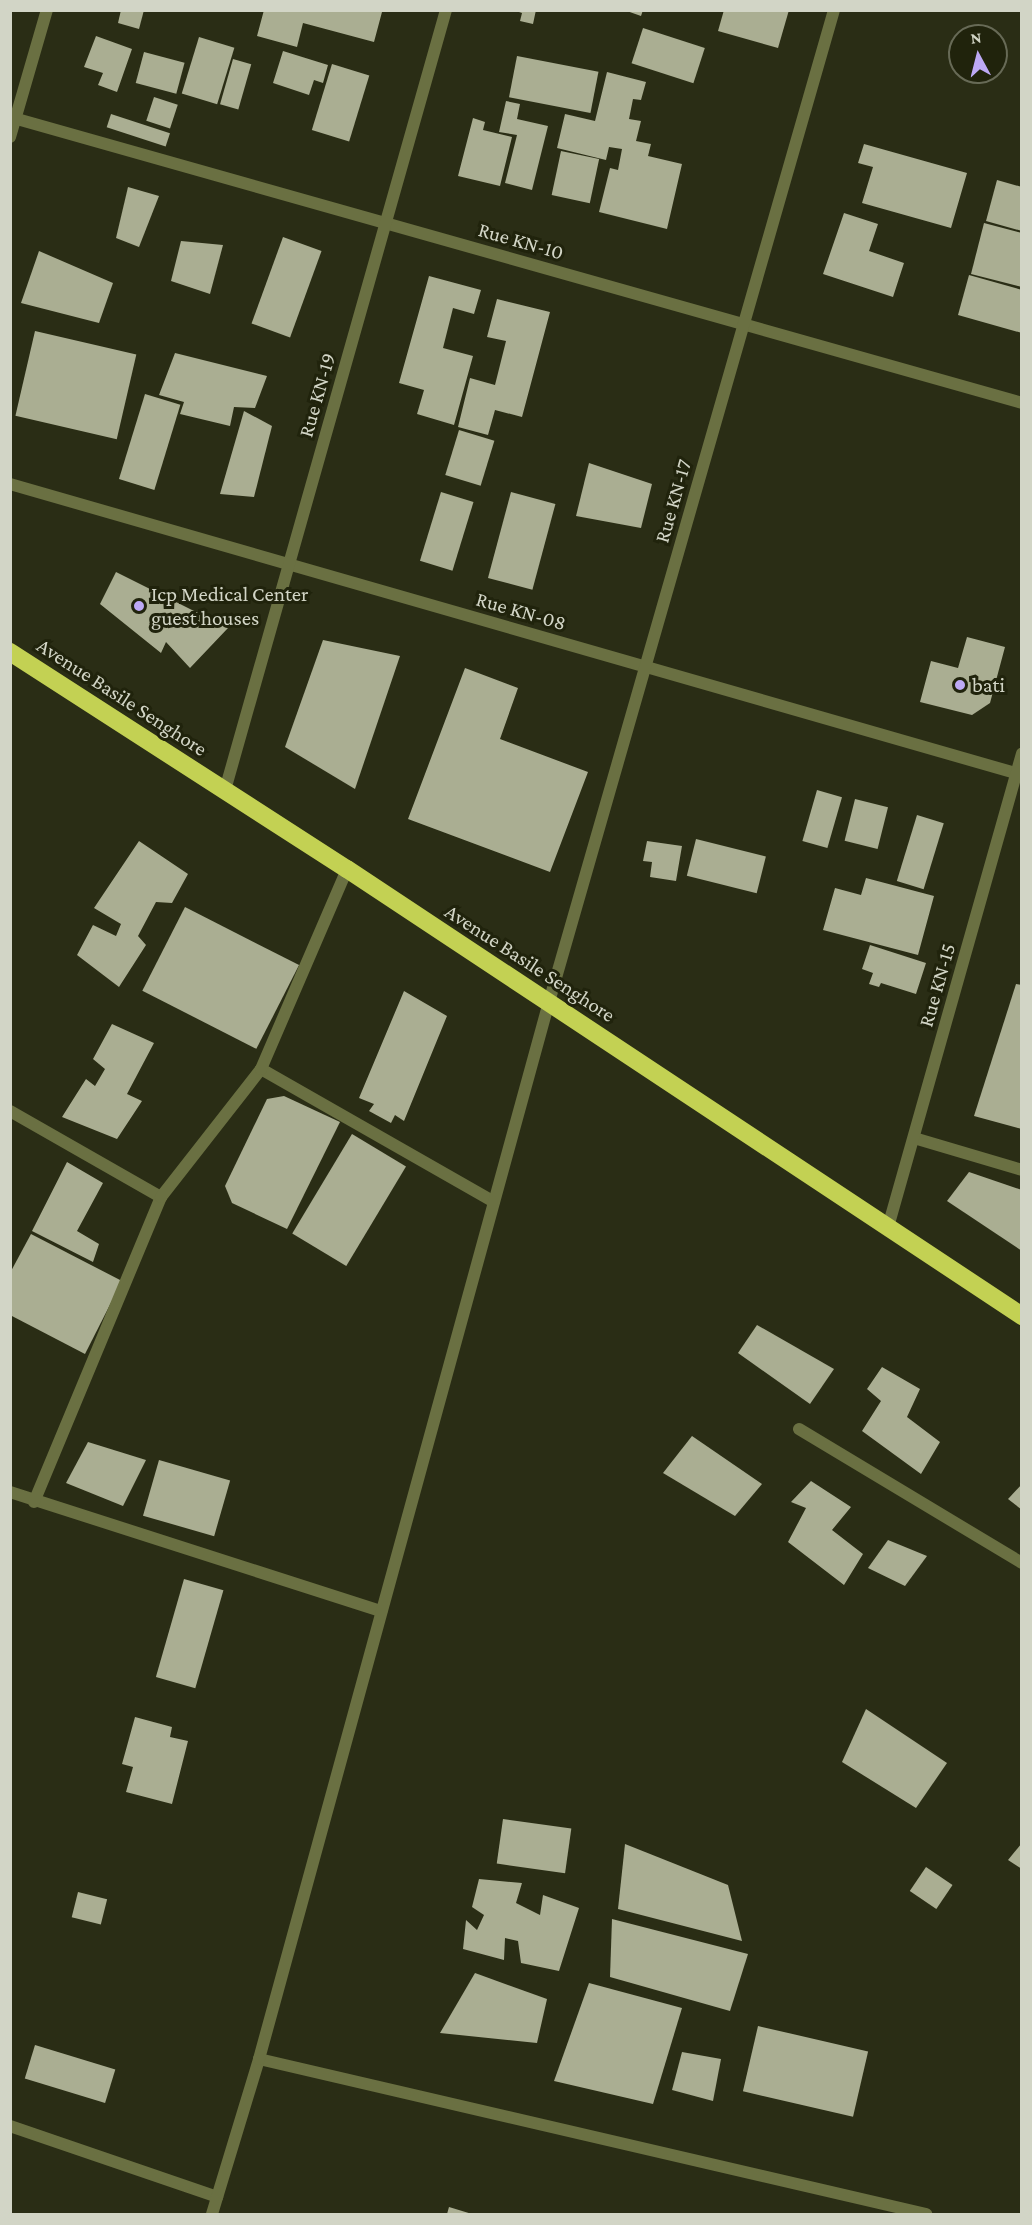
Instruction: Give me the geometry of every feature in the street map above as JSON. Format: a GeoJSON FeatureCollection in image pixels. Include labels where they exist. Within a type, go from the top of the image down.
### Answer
{"type":"FeatureCollection","features":[{"type":"Feature","properties":{"kind":"highway","name":"Avenue Basile Senghore"},"geometry":{"type":"LineString","coordinates":[[10,652],[347,869],[1022,1316]]}},
{"type":"Feature","properties":{"kind":"street"},"geometry":{"type":"LineString","coordinates":[[10,137],[13,118],[47,10]]}},
{"type":"Feature","properties":{"kind":"street","name":"Rue KN-19"},"geometry":{"type":"LineString","coordinates":[[225,790],[446,10]]}},
{"type":"Feature","properties":{"kind":"street","name":"Rue KN-17"},"geometry":{"type":"LineString","coordinates":[[213,2214],[259,2059],[549,1002],[834,10]]}},
{"type":"Feature","properties":{"kind":"street","name":"Rue KN-10"},"geometry":{"type":"LineString","coordinates":[[13,118],[1022,403]]}},
{"type":"Feature","properties":{"kind":"street","name":"Rue KN-08"},"geometry":{"type":"LineString","coordinates":[[10,484],[1019,774]]}},
{"type":"Feature","properties":{"kind":"street","name":"Rue KN-15"},"geometry":{"type":"LineString","coordinates":[[888,1227],[1019,774],[1022,754]]}},
{"type":"Feature","properties":{"kind":"street"},"geometry":{"type":"LineString","coordinates":[[34,1502],[161,1197],[261,1069],[347,869]]}},
{"type":"Feature","properties":{"kind":"street"},"geometry":{"type":"LineString","coordinates":[[261,1069],[494,1202]]}},
{"type":"Feature","properties":{"kind":"street"},"geometry":{"type":"LineString","coordinates":[[10,1111],[161,1197]]}},
{"type":"Feature","properties":{"kind":"street"},"geometry":{"type":"LineString","coordinates":[[914,1138],[1022,1170]]}},
{"type":"Feature","properties":{"kind":"street"},"geometry":{"type":"LineString","coordinates":[[798,1429],[1022,1563]]}},
{"type":"Feature","properties":{"kind":"street"},"geometry":{"type":"LineString","coordinates":[[10,1492],[34,1502],[381,1611]]}},
{"type":"Feature","properties":{"kind":"street"},"geometry":{"type":"LineString","coordinates":[[259,2059],[926,2214]]}},
{"type":"Feature","properties":{"kind":"street"},"geometry":{"type":"LineString","coordinates":[[10,2126],[218,2197]]}},
{"type":"Feature","properties":{"kind":"building"},"geometry":{"type":"Polygon","coordinates":[[[121,10],[144,10],[139,29],[118,23],[121,10]]]}},
{"type":"Feature","properties":{"kind":"building"},"geometry":{"type":"Polygon","coordinates":[[[264,10],[378,10],[382,12],[374,42],[303,23],[297,47],[257,36],[264,10]]]}},
{"type":"Feature","properties":{"kind":"building"},"geometry":{"type":"Polygon","coordinates":[[[513,10],[536,10],[533,24],[520,21],[522,13],[513,10]]]}},
{"type":"Feature","properties":{"kind":"building"},"geometry":{"type":"Polygon","coordinates":[[[624,10],[643,10],[641,16],[624,10]]]}},
{"type":"Feature","properties":{"kind":"building"},"geometry":{"type":"Polygon","coordinates":[[[724,10],[789,10],[778,48],[718,31],[724,10]]]}},
{"type":"Feature","properties":{"kind":"building"},"geometry":{"type":"Polygon","coordinates":[[[643,28],[705,48],[693,83],[632,63],[643,28]]]}},
{"type":"Feature","properties":{"kind":"building"},"geometry":{"type":"Polygon","coordinates":[[[96,36],[132,49],[117,92],[98,85],[103,73],[84,67],[96,36]]]}},
{"type":"Feature","properties":{"kind":"building"},"geometry":{"type":"Polygon","coordinates":[[[199,37],[234,48],[217,104],[182,93],[199,37]]]}},
{"type":"Feature","properties":{"kind":"building"},"geometry":{"type":"Polygon","coordinates":[[[283,51],[328,65],[323,83],[314,80],[309,95],[273,83],[283,51]]]}},
{"type":"Feature","properties":{"kind":"building"},"geometry":{"type":"Polygon","coordinates":[[[144,52],[185,63],[176,94],[136,83],[144,52]]]}},
{"type":"Feature","properties":{"kind":"building"},"geometry":{"type":"Polygon","coordinates":[[[517,56],[598,72],[590,113],[509,97],[517,56]]]}},
{"type":"Feature","properties":{"kind":"building"},"geometry":{"type":"Polygon","coordinates":[[[233,59],[251,64],[238,109],[220,104],[233,59]]]}},
{"type":"Feature","properties":{"kind":"building"},"geometry":{"type":"Polygon","coordinates":[[[332,64],[369,75],[349,141],[312,130],[332,64]]]}},
{"type":"Feature","properties":{"kind":"building"},"geometry":{"type":"Polygon","coordinates":[[[607,72],[646,82],[641,100],[633,99],[629,119],[641,121],[636,141],[651,144],[648,156],[682,164],[667,229],[599,212],[610,168],[618,170],[622,149],[609,147],[606,160],[557,148],[565,114],[595,121],[607,72]]]}},
{"type":"Feature","properties":{"kind":"building"},"geometry":{"type":"Polygon","coordinates":[[[154,97],[178,105],[170,129],[146,121],[154,97]]]}},
{"type":"Feature","properties":{"kind":"building"},"geometry":{"type":"Polygon","coordinates":[[[506,101],[520,104],[517,119],[548,126],[532,190],[505,183],[517,135],[499,132],[506,101]]]}},
{"type":"Feature","properties":{"kind":"building"},"geometry":{"type":"Polygon","coordinates":[[[111,114],[170,133],[166,146],[107,127],[111,114]]]}},
{"type":"Feature","properties":{"kind":"building"},"geometry":{"type":"Polygon","coordinates":[[[473,118],[485,122],[483,130],[512,137],[500,186],[458,176],[473,118]]]}},
{"type":"Feature","properties":{"kind":"building"},"geometry":{"type":"Polygon","coordinates":[[[864,144],[967,173],[951,228],[862,203],[873,167],[858,163],[864,144]]]}},
{"type":"Feature","properties":{"kind":"building"},"geometry":{"type":"Polygon","coordinates":[[[561,151],[599,159],[590,203],[552,195],[561,151]]]}},
{"type":"Feature","properties":{"kind":"building"},"geometry":{"type":"Polygon","coordinates":[[[997,180],[1022,187],[1022,231],[986,221],[997,180]]]}},
{"type":"Feature","properties":{"kind":"building"},"geometry":{"type":"Polygon","coordinates":[[[128,187],[159,196],[139,247],[116,238],[128,187]]]}},
{"type":"Feature","properties":{"kind":"building"},"geometry":{"type":"Polygon","coordinates":[[[844,213],[878,224],[869,251],[904,263],[893,297],[823,274],[844,213]]]}},
{"type":"Feature","properties":{"kind":"building"},"geometry":{"type":"Polygon","coordinates":[[[984,223],[1022,233],[1022,287],[971,274],[984,223]]]}},
{"type":"Feature","properties":{"kind":"building"},"geometry":{"type":"Polygon","coordinates":[[[283,237],[322,251],[290,337],[252,323],[283,237]]]}},
{"type":"Feature","properties":{"kind":"building"},"geometry":{"type":"Polygon","coordinates":[[[181,241],[223,245],[210,294],[171,281],[181,241]]]}},
{"type":"Feature","properties":{"kind":"building"},"geometry":{"type":"Polygon","coordinates":[[[39,251],[113,283],[99,323],[21,303],[39,251]]]}},
{"type":"Feature","properties":{"kind":"building"},"geometry":{"type":"Polygon","coordinates":[[[969,275],[1022,290],[1022,333],[958,315],[969,275]]]}},
{"type":"Feature","properties":{"kind":"building"},"geometry":{"type":"Polygon","coordinates":[[[429,276],[481,290],[474,314],[453,308],[443,348],[473,356],[454,425],[417,414],[424,390],[399,383],[429,276]]]}},
{"type":"Feature","properties":{"kind":"building"},"geometry":{"type":"Polygon","coordinates":[[[497,299],[550,312],[522,417],[495,410],[488,435],[458,427],[470,378],[495,385],[506,341],[487,337],[497,299]]]}},
{"type":"Feature","properties":{"kind":"building"},"geometry":{"type":"Polygon","coordinates":[[[35,331],[136,354],[117,439],[15,416],[35,331]]]}},
{"type":"Feature","properties":{"kind":"building"},"geometry":{"type":"Polygon","coordinates":[[[175,353],[267,376],[255,408],[234,407],[230,426],[180,414],[184,402],[159,395],[175,353]]]}},
{"type":"Feature","properties":{"kind":"building"},"geometry":{"type":"Polygon","coordinates":[[[145,394],[180,405],[154,490],[119,479],[145,394]]]}},
{"type":"Feature","properties":{"kind":"building"},"geometry":{"type":"Polygon","coordinates":[[[244,411],[272,426],[254,497],[220,494],[244,411]]]}},
{"type":"Feature","properties":{"kind":"building"},"geometry":{"type":"Polygon","coordinates":[[[459,430],[494,441],[481,486],[445,475],[459,430]]]}},
{"type":"Feature","properties":{"kind":"building"},"geometry":{"type":"Polygon","coordinates":[[[589,463],[652,484],[641,528],[576,516],[589,463]]]}},
{"type":"Feature","properties":{"kind":"building"},"geometry":{"type":"Polygon","coordinates":[[[441,492],[474,502],[452,571],[420,561],[441,492]]]}},
{"type":"Feature","properties":{"kind":"building"},"geometry":{"type":"Polygon","coordinates":[[[511,492],[555,504],[532,590],[488,578],[511,492]]]}},
{"type":"Feature","properties":{"kind":"building"},"geometry":{"type":"Polygon","coordinates":[[[116,572],[228,628],[190,668],[166,642],[161,653],[100,604],[116,572]]]}},
{"type":"Feature","properties":{"kind":"building","name":"bati"},"geometry":{"type":"Polygon","coordinates":[[[967,637],[1005,647],[990,703],[972,715],[920,702],[931,661],[958,668],[967,637]]]}},
{"type":"Feature","properties":{"kind":"building"},"geometry":{"type":"Polygon","coordinates":[[[323,640],[400,656],[355,789],[285,747],[323,640]]]}},
{"type":"Feature","properties":{"kind":"building"},"geometry":{"type":"Polygon","coordinates":[[[465,668],[518,688],[500,739],[588,772],[550,872],[408,819],[465,668]]]}},
{"type":"Feature","properties":{"kind":"building"},"geometry":{"type":"Polygon","coordinates":[[[817,790],[842,797],[827,848],[802,841],[817,790]]]}},
{"type":"Feature","properties":{"kind":"building"},"geometry":{"type":"Polygon","coordinates":[[[855,799],[888,807],[878,849],[845,841],[855,799]]]}},
{"type":"Feature","properties":{"kind":"building"},"geometry":{"type":"Polygon","coordinates":[[[917,815],[944,823],[924,889],[897,881],[917,815]]]}},
{"type":"Feature","properties":{"kind":"building"},"geometry":{"type":"Polygon","coordinates":[[[696,839],[766,856],[757,893],[687,876],[696,839]]]}},
{"type":"Feature","properties":{"kind":"building"},"geometry":{"type":"Polygon","coordinates":[[[139,841],[188,874],[172,903],[156,902],[138,936],[146,945],[119,987],[77,955],[93,925],[116,936],[121,924],[94,908],[139,841]]]}},
{"type":"Feature","properties":{"kind":"building"},"geometry":{"type":"Polygon","coordinates":[[[647,841],[682,846],[676,881],[650,877],[652,862],[643,861],[647,841]]]}},
{"type":"Feature","properties":{"kind":"building"},"geometry":{"type":"Polygon","coordinates":[[[866,878],[934,896],[918,955],[823,930],[835,888],[861,895],[866,878]]]}},
{"type":"Feature","properties":{"kind":"building"},"geometry":{"type":"Polygon","coordinates":[[[185,907],[299,965],[256,1049],[142,991],[185,907]]]}},
{"type":"Feature","properties":{"kind":"building"},"geometry":{"type":"Polygon","coordinates":[[[870,945],[926,963],[916,994],[881,983],[879,987],[869,984],[873,973],[862,969],[870,945]]]}},
{"type":"Feature","properties":{"kind":"building"},"geometry":{"type":"Polygon","coordinates":[[[1016,984],[1022,985],[1022,1129],[974,1116],[1016,984]]]}},
{"type":"Feature","properties":{"kind":"building"},"geometry":{"type":"Polygon","coordinates":[[[404,991],[447,1016],[404,1121],[395,1115],[391,1123],[369,1111],[374,1104],[359,1098],[404,991]]]}},
{"type":"Feature","properties":{"kind":"building"},"geometry":{"type":"Polygon","coordinates":[[[112,1024],[154,1043],[127,1094],[142,1101],[117,1139],[62,1117],[86,1079],[95,1086],[105,1069],[93,1059],[112,1024]]]}},
{"type":"Feature","properties":{"kind":"building"},"geometry":{"type":"Polygon","coordinates":[[[284,1096],[340,1122],[287,1229],[232,1203],[225,1186],[267,1099],[284,1096]]]}},
{"type":"Feature","properties":{"kind":"building"},"geometry":{"type":"Polygon","coordinates":[[[352,1134],[406,1166],[346,1266],[292,1233],[352,1134]]]}},
{"type":"Feature","properties":{"kind":"building"},"geometry":{"type":"Polygon","coordinates":[[[67,1162],[103,1183],[77,1231],[99,1244],[93,1262],[32,1231],[67,1162]]]}},
{"type":"Feature","properties":{"kind":"building"},"geometry":{"type":"Polygon","coordinates":[[[969,1172],[1022,1190],[1022,1251],[947,1201],[969,1172]]]}},
{"type":"Feature","properties":{"kind":"building"},"geometry":{"type":"Polygon","coordinates":[[[31,1234],[122,1281],[85,1354],[10,1315],[10,1273],[31,1234]]]}},
{"type":"Feature","properties":{"kind":"building"},"geometry":{"type":"Polygon","coordinates":[[[757,1325],[834,1369],[810,1404],[738,1353],[757,1325]]]}},
{"type":"Feature","properties":{"kind":"building"},"geometry":{"type":"Polygon","coordinates":[[[882,1367],[920,1389],[907,1417],[940,1442],[921,1474],[862,1431],[881,1401],[867,1389],[882,1367]]]}},
{"type":"Feature","properties":{"kind":"building"},"geometry":{"type":"Polygon","coordinates":[[[692,1436],[762,1484],[735,1516],[663,1473],[692,1436]]]}},
{"type":"Feature","properties":{"kind":"building"},"geometry":{"type":"Polygon","coordinates":[[[88,1442],[146,1460],[123,1506],[66,1483],[88,1442]]]}},
{"type":"Feature","properties":{"kind":"building"},"geometry":{"type":"Polygon","coordinates":[[[159,1460],[230,1480],[214,1536],[143,1516],[159,1460]]]}},
{"type":"Feature","properties":{"kind":"building"},"geometry":{"type":"Polygon","coordinates":[[[811,1481],[851,1507],[832,1530],[863,1554],[844,1585],[788,1542],[806,1508],[791,1502],[811,1481]]]}},
{"type":"Feature","properties":{"kind":"building"},"geometry":{"type":"Polygon","coordinates":[[[1022,1484],[1022,1510],[1008,1499],[1022,1484]]]}},
{"type":"Feature","properties":{"kind":"building"},"geometry":{"type":"Polygon","coordinates":[[[888,1540],[927,1556],[905,1586],[868,1568],[888,1540]]]}},
{"type":"Feature","properties":{"kind":"building"},"geometry":{"type":"Polygon","coordinates":[[[184,1579],[223,1590],[195,1688],[156,1677],[184,1579]]]}},
{"type":"Feature","properties":{"kind":"building"},"geometry":{"type":"Polygon","coordinates":[[[866,1709],[947,1763],[916,1808],[842,1762],[866,1709]]]}},
{"type":"Feature","properties":{"kind":"building"},"geometry":{"type":"Polygon","coordinates":[[[135,1717],[172,1727],[170,1737],[188,1741],[172,1804],[126,1792],[133,1767],[122,1764],[135,1717]]]}},
{"type":"Feature","properties":{"kind":"building"},"geometry":{"type":"Polygon","coordinates":[[[503,1819],[571,1829],[565,1873],[497,1864],[503,1819]]]}},
{"type":"Feature","properties":{"kind":"building"},"geometry":{"type":"Polygon","coordinates":[[[1022,1843],[1022,1869],[1008,1860],[1022,1843]]]}},
{"type":"Feature","properties":{"kind":"building"},"geometry":{"type":"Polygon","coordinates":[[[625,1844],[728,1885],[742,1941],[618,1909],[625,1844]]]}},
{"type":"Feature","properties":{"kind":"building"},"geometry":{"type":"Polygon","coordinates":[[[926,1867],[953,1885],[936,1909],[910,1891],[926,1867]]]}},
{"type":"Feature","properties":{"kind":"building"},"geometry":{"type":"Polygon","coordinates":[[[479,1879],[522,1883],[516,1903],[540,1915],[543,1895],[579,1908],[559,1971],[521,1963],[518,1941],[505,1938],[504,1960],[463,1949],[466,1920],[477,1930],[484,1915],[472,1907],[479,1879]]]}},
{"type":"Feature","properties":{"kind":"building"},"geometry":{"type":"Polygon","coordinates":[[[78,1892],[107,1899],[101,1924],[72,1917],[78,1892]]]}},
{"type":"Feature","properties":{"kind":"building"},"geometry":{"type":"Polygon","coordinates":[[[612,1919],[748,1954],[730,2011],[610,1977],[612,1919]]]}},
{"type":"Feature","properties":{"kind":"building"},"geometry":{"type":"Polygon","coordinates":[[[475,1973],[547,1999],[537,2043],[440,2033],[475,1973]]]}},
{"type":"Feature","properties":{"kind":"building"},"geometry":{"type":"Polygon","coordinates":[[[589,1983],[682,2008],[653,2104],[554,2081],[589,1983]]]}},
{"type":"Feature","properties":{"kind":"building"},"geometry":{"type":"Polygon","coordinates":[[[758,2026],[868,2051],[853,2117],[743,2091],[758,2026]]]}},
{"type":"Feature","properties":{"kind":"building"},"geometry":{"type":"Polygon","coordinates":[[[35,2045],[115,2070],[105,2103],[25,2078],[35,2045]]]}},
{"type":"Feature","properties":{"kind":"building"},"geometry":{"type":"Polygon","coordinates":[[[682,2052],[721,2059],[713,2101],[672,2090],[682,2052]]]}},
{"type":"Feature","properties":{"kind":"building"},"geometry":{"type":"Polygon","coordinates":[[[449,2207],[472,2214],[447,2214],[449,2207]]]}},
{"type":"Feature","properties":{"kind":"place","name":"Icp Medical Center guest houses"},"geometry":{"type":"Point","coordinates":[139,606]}},
{"type":"Feature","properties":{"kind":"place","name":"bati"},"geometry":{"type":"Point","coordinates":[960,685]}}]}
